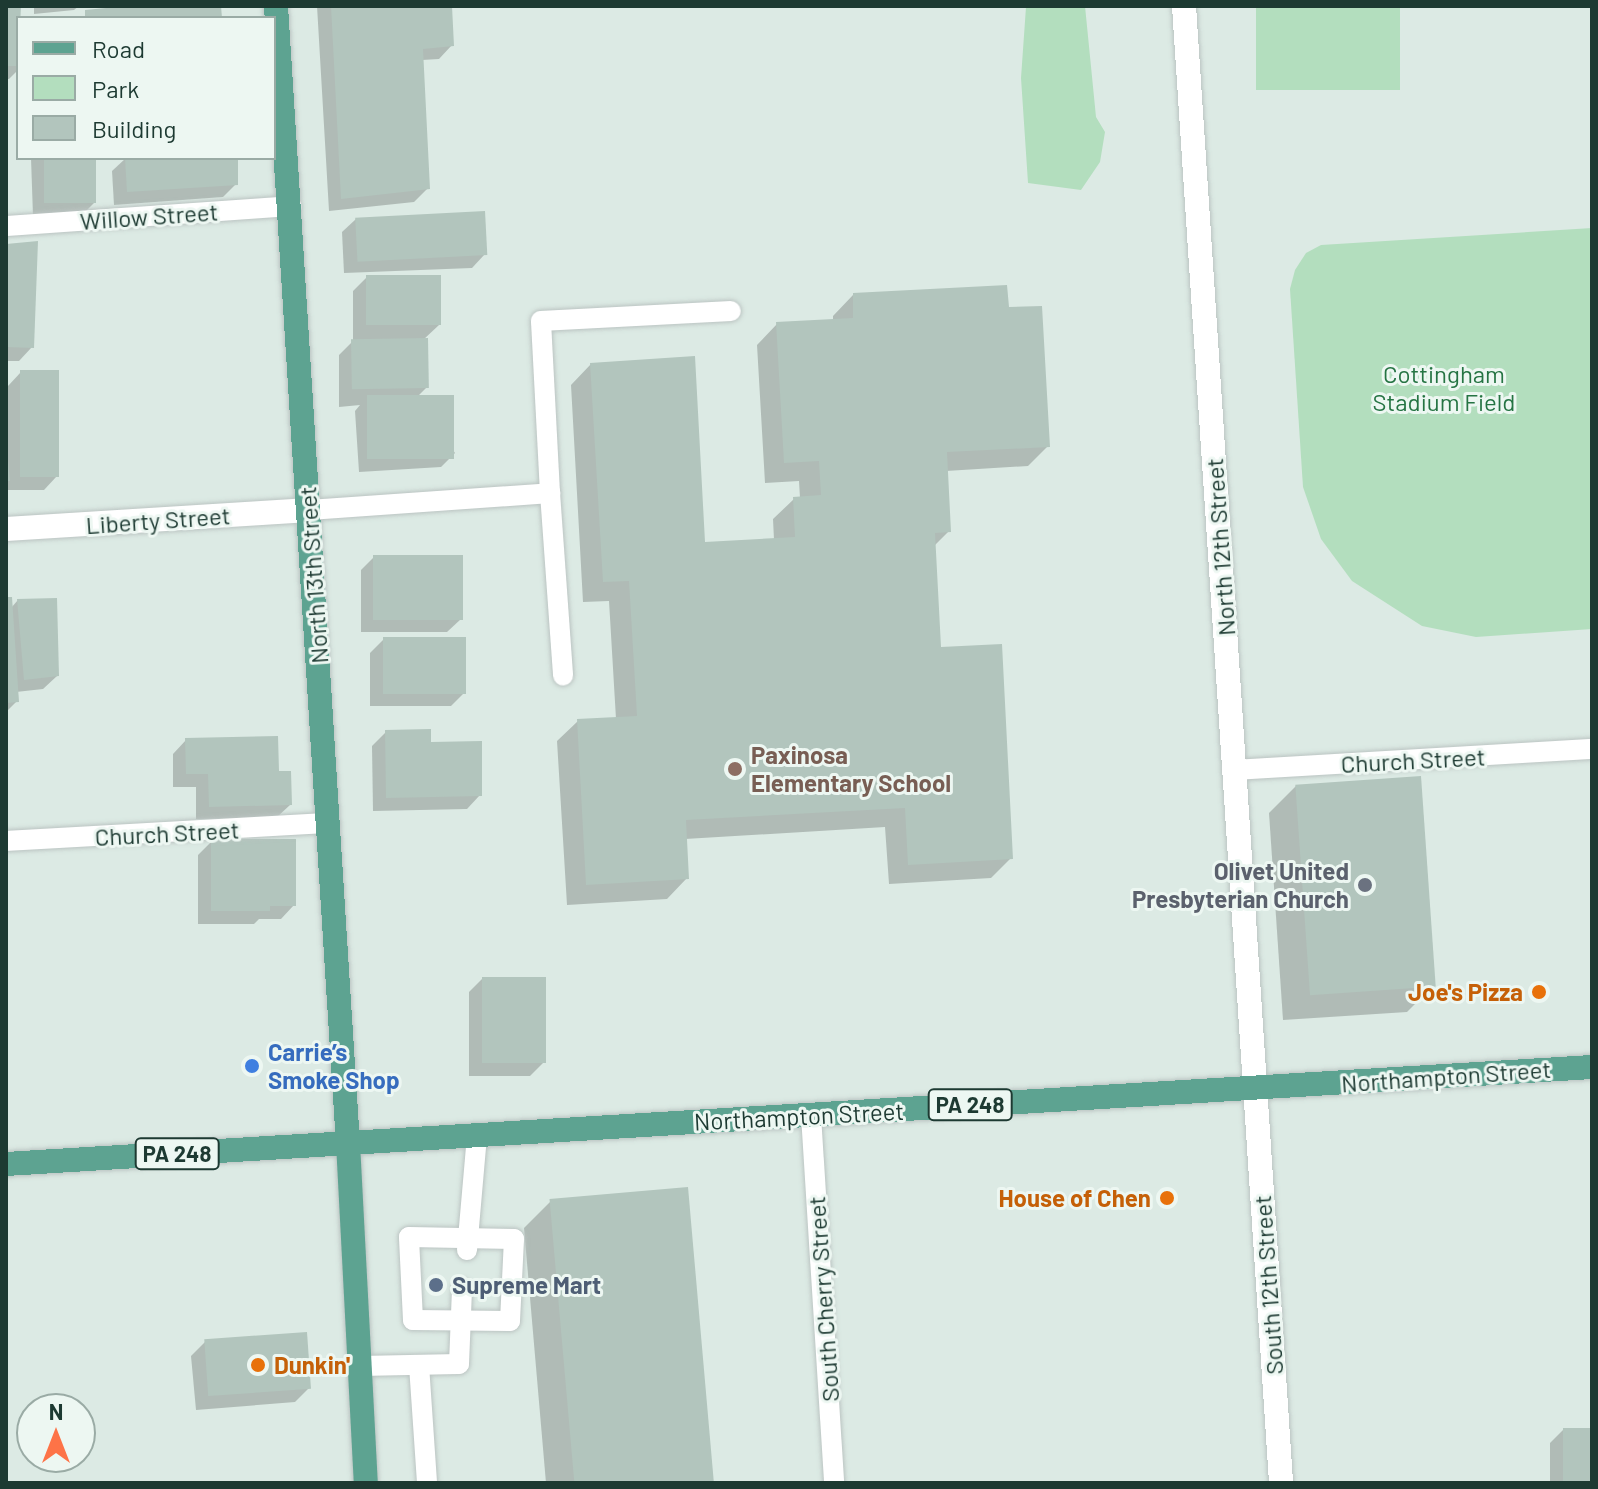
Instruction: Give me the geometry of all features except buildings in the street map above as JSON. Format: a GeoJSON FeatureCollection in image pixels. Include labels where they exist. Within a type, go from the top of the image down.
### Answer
{"type":"FeatureCollection","features":[{"type":"Feature","properties":{"kind":"main road","name":"North 13th Street"},"geometry":{"type":"LineString","coordinates":[[276,6],[329,823],[366,1483]]}},
{"type":"Feature","properties":{"kind":"main road","name":"Northampton Street"},"geometry":{"type":"LineString","coordinates":[[6,1164],[1592,1067]]}},
{"type":"Feature","properties":{"kind":"street","name":"North 12th Street"},"geometry":{"type":"LineString","coordinates":[[1184,6],[1256,1088]]}},
{"type":"Feature","properties":{"kind":"street","name":"Liberty Street"},"geometry":{"type":"LineString","coordinates":[[6,529],[309,510]]}},
{"type":"Feature","properties":{"kind":"street","name":"South 12th Street"},"geometry":{"type":"LineString","coordinates":[[1256,1088],[1281,1483]]}},
{"type":"Feature","properties":{"kind":"lane","name":"Willow Street"},"geometry":{"type":"LineString","coordinates":[[6,226],[291,206]]}},
{"type":"Feature","properties":{"kind":"lane"},"geometry":{"type":"LineString","coordinates":[[563,676],[541,321],[731,311]]}},
{"type":"Feature","properties":{"kind":"lane"},"geometry":{"type":"LineString","coordinates":[[309,510],[550,493]]}},
{"type":"Feature","properties":{"kind":"lane","name":"Church Street"},"geometry":{"type":"LineString","coordinates":[[1235,770],[1592,749]]}},
{"type":"Feature","properties":{"kind":"lane","name":"Church Street"},"geometry":{"type":"LineString","coordinates":[[6,841],[329,823]]}},
{"type":"Feature","properties":{"kind":"lane","name":"South Cherry Street"},"geometry":{"type":"LineString","coordinates":[[811,1115],[834,1483]]}},
{"type":"Feature","properties":{"kind":"lane"},"geometry":{"type":"LineString","coordinates":[[468,1244],[477,1135]]}},
{"type":"Feature","properties":{"kind":"lane"},"geometry":{"type":"LineString","coordinates":[[409,1237],[468,1244],[514,1239],[510,1321],[459,1320],[413,1320],[409,1237]]}},
{"type":"Feature","properties":{"kind":"lane"},"geometry":{"type":"LineString","coordinates":[[360,1366],[459,1364],[462,1289]]}},
{"type":"Feature","properties":{"kind":"lane"},"geometry":{"type":"LineString","coordinates":[[419,1365],[427,1483]]}},
{"type":"Feature","properties":{"kind":"green space"},"geometry":{"type":"Polygon","coordinates":[[[1085,6],[1096,117],[1105,132],[1100,162],[1081,190],[1028,183],[1021,78],[1026,7],[1085,6]]]}},
{"type":"Feature","properties":{"kind":"green space"},"geometry":{"type":"Polygon","coordinates":[[[1256,6],[1400,6],[1400,90],[1256,90],[1256,6]]]}},
{"type":"Feature","properties":{"kind":"green space","name":"Cottingham Stadium Field"},"geometry":{"type":"Polygon","coordinates":[[[1592,228],[1592,629],[1476,637],[1422,626],[1352,581],[1321,539],[1303,487],[1290,289],[1295,270],[1306,253],[1321,245],[1592,228]]]}},
{"type":"Feature","properties":{"kind":"place","name":"Paxinosa Elementary School"},"geometry":{"type":"Point","coordinates":[735,769]}},
{"type":"Feature","properties":{"kind":"place","name":"Olivet United Presbyterian Church"},"geometry":{"type":"Point","coordinates":[1365,885]}},
{"type":"Feature","properties":{"kind":"place","name":"Joe's Pizza"},"geometry":{"type":"Point","coordinates":[1539,992]}},
{"type":"Feature","properties":{"kind":"place","name":"Carrie’s Smoke Shop"},"geometry":{"type":"Point","coordinates":[252,1066]}},
{"type":"Feature","properties":{"kind":"place","name":"House of Chen"},"geometry":{"type":"Point","coordinates":[1167,1198]}},
{"type":"Feature","properties":{"kind":"place","name":"Supreme Mart"},"geometry":{"type":"Point","coordinates":[436,1285]}},
{"type":"Feature","properties":{"kind":"place","name":"Dunkin'"},"geometry":{"type":"Point","coordinates":[258,1365]}}]}
